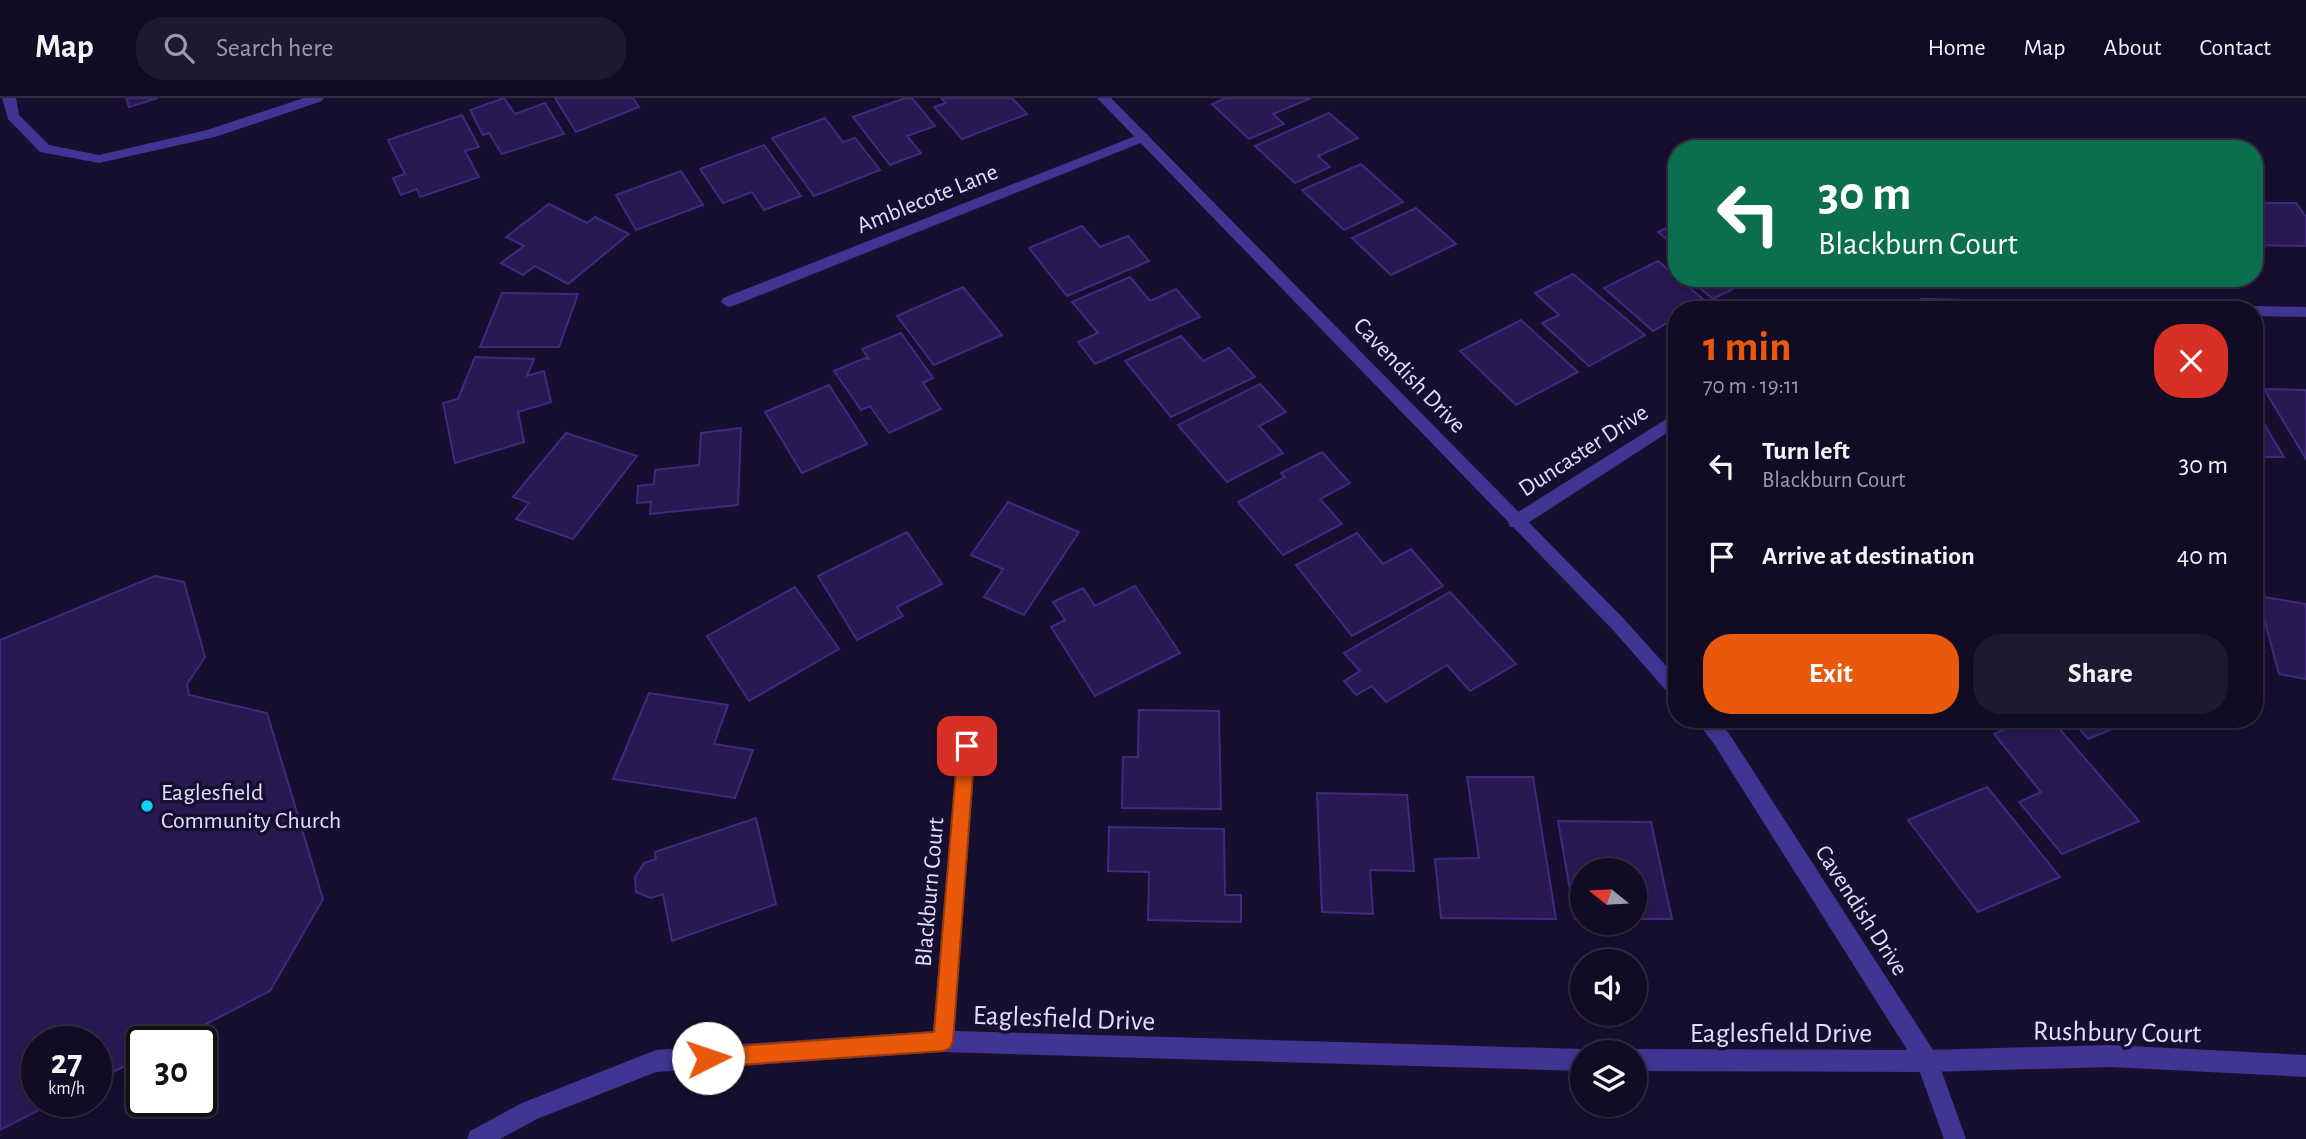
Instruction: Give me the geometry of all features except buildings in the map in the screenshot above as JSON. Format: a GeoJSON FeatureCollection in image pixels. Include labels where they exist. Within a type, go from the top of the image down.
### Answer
{"type":"FeatureCollection","features":[{"type":"Feature","properties":{"kind":"street"},"geometry":{"type":"LineString","coordinates":[[9,98],[13,116],[45,149],[99,159],[210,134],[317,98]]}},
{"type":"Feature","properties":{"kind":"street","name":"Cavendish Drive"},"geometry":{"type":"LineString","coordinates":[[1104,98],[1618,624],[1668,680]]}},
{"type":"Feature","properties":{"kind":"street","name":"Amblecote Lane"},"geometry":{"type":"LineString","coordinates":[[728,302],[1143,138]]}},
{"type":"Feature","properties":{"kind":"street"},"geometry":{"type":"LineString","coordinates":[[2263,311],[2306,312]]}},
{"type":"Feature","properties":{"kind":"street","name":"Duncaster Drive"},"geometry":{"type":"LineString","coordinates":[[1516,522],[1668,424]]}},
{"type":"Feature","properties":{"kind":"street","name":"Cavendish Drive"},"geometry":{"type":"LineString","coordinates":[[1712,728],[1927,1061],[1955,1139]]}},
{"type":"Feature","properties":{"kind":"street","name":"Blackburn Court"},"geometry":{"type":"LineString","coordinates":[[943,1041],[967,746]]}},
{"type":"Feature","properties":{"kind":"street","name":"Eaglesfield Drive"},"geometry":{"type":"LineString","coordinates":[[478,1139],[530,1111],[656,1061],[943,1041],[1570,1060]]}},
{"type":"Feature","properties":{"kind":"street","name":"Rushbury Court"},"geometry":{"type":"LineString","coordinates":[[1927,1061],[2110,1056],[2306,1066]]}},
{"type":"Feature","properties":{"kind":"street","name":"Eaglesfield Drive"},"geometry":{"type":"LineString","coordinates":[[1647,1060],[1927,1061]]}},
{"type":"Feature","properties":{"kind":"place","name":"Eaglesfield Community Church"},"geometry":{"type":"Point","coordinates":[147,806]}},
{"type":"Feature","properties":{"kind":"route"},"geometry":{"type":"LineString","coordinates":[[708,1058],[943,1041],[967,746]]}}]}
